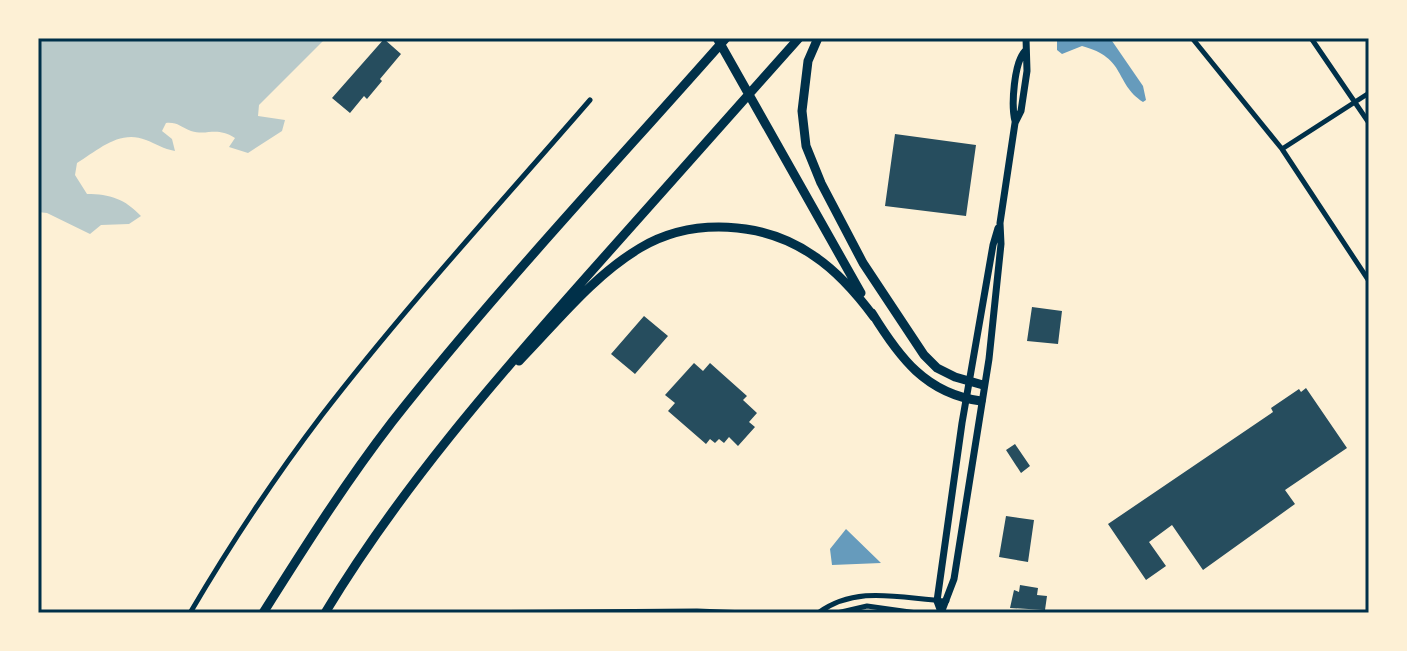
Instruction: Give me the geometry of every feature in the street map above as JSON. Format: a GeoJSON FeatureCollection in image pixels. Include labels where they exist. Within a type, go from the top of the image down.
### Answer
{"type":"FeatureCollection","features":[{"type":"Feature","properties":{"kind":"highway"},"geometry":{"type":"LineString","coordinates":[[717,38],[874,317]]}},
{"type":"Feature","properties":{"kind":"highway"},"geometry":{"type":"LineString","coordinates":[[263,613],[305,546],[391,424],[482,315],[726,38]]}},
{"type":"Feature","properties":{"kind":"highway"},"geometry":{"type":"LineString","coordinates":[[325,613],[350,571],[465,418],[522,349],[799,38]]}},
{"type":"Feature","properties":{"kind":"highway"},"geometry":{"type":"LineString","coordinates":[[818,38],[808,61],[802,98],[806,146],[813,166],[863,263],[924,355],[937,368],[983,385]]}},
{"type":"Feature","properties":{"kind":"highway"},"geometry":{"type":"LineString","coordinates":[[465,418],[595,283],[640,248],[672,234],[710,227],[733,227],[772,235],[815,256],[853,290],[923,379],[941,390],[981,401]]}},
{"type":"Feature","properties":{"kind":"main road"},"geometry":{"type":"LineString","coordinates":[[939,613],[937,601],[968,381],[993,245],[1000,223],[1015,123],[1012,111],[1019,57],[1025,51],[1026,38]]}},
{"type":"Feature","properties":{"kind":"main road"},"geometry":{"type":"LineString","coordinates":[[939,613],[947,601],[954,579],[992,330],[1001,244],[1000,223]]}},
{"type":"Feature","properties":{"kind":"street"},"geometry":{"type":"LineString","coordinates":[[1192,38],[1282,149],[1369,281]]}},
{"type":"Feature","properties":{"kind":"street"},"geometry":{"type":"LineString","coordinates":[[1311,38],[1369,123]]}},
{"type":"Feature","properties":{"kind":"street"},"geometry":{"type":"LineString","coordinates":[[1282,149],[1369,93]]}},
{"type":"Feature","properties":{"kind":"street"},"geometry":{"type":"LineString","coordinates":[[190,613],[254,511],[322,415],[414,301],[590,100]]}},
{"type":"Feature","properties":{"kind":"street"},"geometry":{"type":"LineString","coordinates":[[818,613],[841,599],[859,595],[947,601]]}},
{"type":"Feature","properties":{"kind":"street"},"geometry":{"type":"LineString","coordinates":[[837,613],[867,606],[917,613]]}},
{"type":"Feature","properties":{"kind":"street"},"geometry":{"type":"LineString","coordinates":[[453,613],[747,613]]}},
{"type":"Feature","properties":{"kind":"shaded area"},"geometry":{"type":"Polygon","coordinates":[[[38,38],[326,38],[259,105],[258,116],[285,120],[282,131],[248,153],[229,147],[235,138],[228,134],[191,131],[166,123],[162,131],[172,139],[175,151],[136,137],[127,137],[110,142],[77,163],[75,175],[87,194],[117,199],[141,216],[129,224],[101,225],[90,234],[47,213],[38,212],[38,38]]]}},
{"type":"Feature","properties":{"kind":"water"},"geometry":{"type":"Polygon","coordinates":[[[1057,38],[1110,38],[1143,86],[1146,100],[1143,102],[1134,95],[1106,57],[1082,46],[1062,54],[1057,50],[1057,38]]]}},
{"type":"Feature","properties":{"kind":"water"},"geometry":{"type":"Polygon","coordinates":[[[846,529],[881,563],[832,565],[830,549],[846,529]]]}},
{"type":"Feature","properties":{"kind":"building"},"geometry":{"type":"Polygon","coordinates":[[[384,39],[401,54],[367,99],[364,96],[350,113],[332,98],[384,39]]]}},
{"type":"Feature","properties":{"kind":"building"},"geometry":{"type":"Polygon","coordinates":[[[895,134],[976,145],[966,216],[885,206],[895,134]]]}},
{"type":"Feature","properties":{"kind":"building"},"geometry":{"type":"Polygon","coordinates":[[[1032,307],[1062,311],[1058,344],[1027,341],[1032,307]]]}},
{"type":"Feature","properties":{"kind":"building"},"geometry":{"type":"Polygon","coordinates":[[[644,316],[668,336],[635,374],[611,354],[644,316]]]}},
{"type":"Feature","properties":{"kind":"building"},"geometry":{"type":"Polygon","coordinates":[[[694,363],[703,371],[710,363],[747,396],[743,400],[757,413],[749,422],[755,427],[738,446],[729,437],[724,443],[719,439],[715,443],[710,439],[706,444],[668,411],[675,403],[665,395],[694,363]]]}},
{"type":"Feature","properties":{"kind":"building"},"geometry":{"type":"Polygon","coordinates":[[[1306,388],[1347,448],[1285,490],[1295,504],[1203,570],[1172,525],[1149,542],[1166,566],[1146,580],[1108,524],[1273,412],[1271,408],[1299,389],[1301,392],[1306,388]]]}},
{"type":"Feature","properties":{"kind":"building"},"geometry":{"type":"Polygon","coordinates":[[[1015,444],[1030,466],[1021,473],[1006,450],[1015,444]]]}},
{"type":"Feature","properties":{"kind":"building"},"geometry":{"type":"Polygon","coordinates":[[[1006,516],[1034,520],[1028,562],[999,557],[1006,516]]]}},
{"type":"Feature","properties":{"kind":"building"},"geometry":{"type":"Polygon","coordinates":[[[1020,585],[1038,588],[1037,595],[1047,596],[1045,610],[1010,608],[1014,590],[1019,592],[1020,585]]]}}]}
